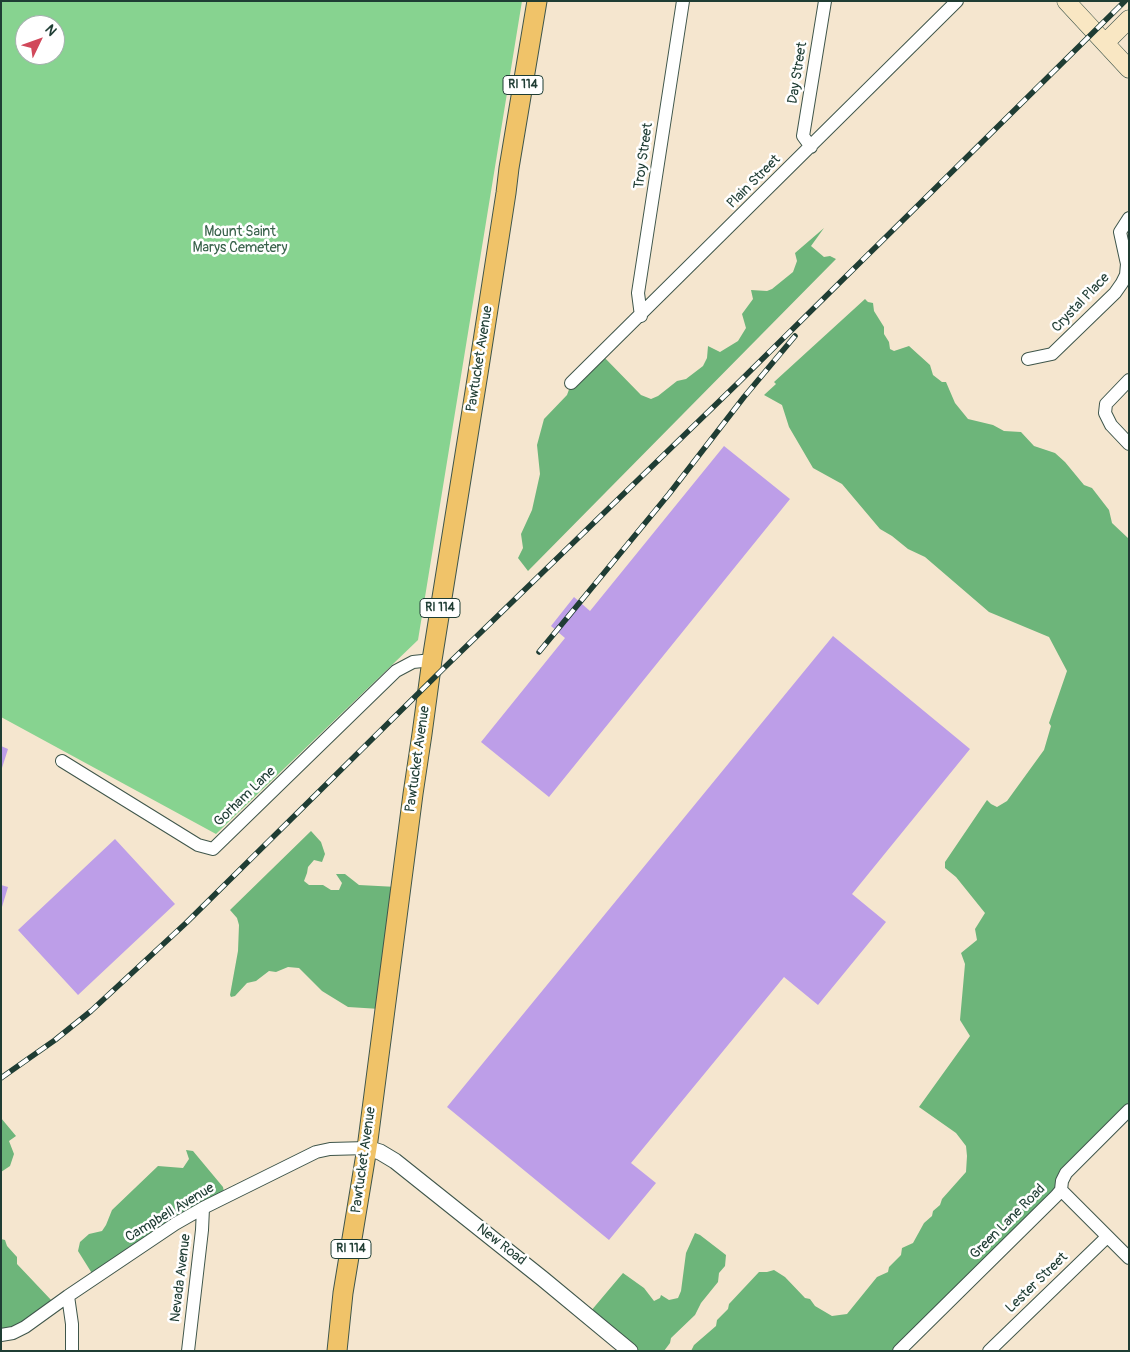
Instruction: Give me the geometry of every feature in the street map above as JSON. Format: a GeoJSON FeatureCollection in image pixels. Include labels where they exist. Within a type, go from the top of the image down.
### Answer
{"type":"FeatureCollection","features":[{"type":"Feature","properties":{"kind":"main road","name":"Pawtucket Avenue"},"geometry":{"type":"LineString","coordinates":[[336,1351],[367,1148],[412,794],[509,168],[537,1]]}},
{"type":"Feature","properties":{"kind":"main road"},"geometry":{"type":"LineString","coordinates":[[1066,1],[1129,68]]}},
{"type":"Feature","properties":{"kind":"main road"},"geometry":{"type":"LineString","coordinates":[[1105,43],[1129,19]]}},
{"type":"Feature","properties":{"kind":"street","name":"Troy Street"},"geometry":{"type":"LineString","coordinates":[[641,316],[638,293],[683,1]]}},
{"type":"Feature","properties":{"kind":"street","name":"Day Street"},"geometry":{"type":"LineString","coordinates":[[811,147],[803,136],[825,1]]}},
{"type":"Feature","properties":{"kind":"street","name":"Plain Street"},"geometry":{"type":"LineString","coordinates":[[571,383],[641,316],[957,1]]}},
{"type":"Feature","properties":{"kind":"street","name":"Crystal Place"},"geometry":{"type":"LineString","coordinates":[[1028,359],[1052,354],[1115,293],[1126,275],[1127,264],[1120,232],[1129,218]]}},
{"type":"Feature","properties":{"kind":"street"},"geometry":{"type":"LineString","coordinates":[[1129,380],[1106,404],[1105,412],[1111,425],[1129,444]]}},
{"type":"Feature","properties":{"kind":"street","name":"Gorham Lane"},"geometry":{"type":"LineString","coordinates":[[62,762],[198,845],[213,849],[396,672],[414,662],[432,660]]}},
{"type":"Feature","properties":{"kind":"street","name":"Green Lane Road"},"geometry":{"type":"LineString","coordinates":[[899,1351],[1060,1190],[1066,1173],[1129,1110]]}},
{"type":"Feature","properties":{"kind":"street","name":"Campbell Avenue"},"geometry":{"type":"LineString","coordinates":[[1,1335],[13,1333],[25,1327],[175,1224],[203,1208],[316,1152],[330,1149],[367,1148]]}},
{"type":"Feature","properties":{"kind":"street","name":"New Road"},"geometry":{"type":"LineString","coordinates":[[367,1148],[380,1152],[395,1161],[630,1351]]}},
{"type":"Feature","properties":{"kind":"street"},"geometry":{"type":"LineString","coordinates":[[1060,1190],[1129,1258]]}},
{"type":"Feature","properties":{"kind":"street","name":"Nevada Avenue"},"geometry":{"type":"LineString","coordinates":[[188,1351],[203,1208]]}},
{"type":"Feature","properties":{"kind":"street","name":"Lester Street"},"geometry":{"type":"LineString","coordinates":[[988,1351],[1107,1237]]}},
{"type":"Feature","properties":{"kind":"street"},"geometry":{"type":"LineString","coordinates":[[68,1296],[72,1324],[72,1351]]}},
{"type":"Feature","properties":{"kind":"green space","name":"Mount Saint Marys Cemetery"},"geometry":{"type":"Polygon","coordinates":[[[1,1],[522,1],[418,640],[216,834],[1,717],[1,1]]]}},
{"type":"Feature","properties":{"kind":"green space"},"geometry":{"type":"Polygon","coordinates":[[[824,228],[811,246],[824,257],[830,256],[836,259],[528,571],[518,558],[523,548],[521,534],[532,510],[540,474],[537,445],[544,419],[567,395],[571,384],[602,355],[641,395],[651,399],[658,396],[677,381],[686,379],[703,366],[707,358],[708,346],[720,352],[738,341],[746,328],[742,314],[753,299],[751,290],[767,291],[772,289],[793,272],[797,261],[795,253],[824,228]]]}},
{"type":"Feature","properties":{"kind":"green space"},"geometry":{"type":"Polygon","coordinates":[[[865,299],[873,303],[874,311],[884,327],[884,334],[889,342],[890,349],[894,351],[909,346],[930,365],[933,375],[942,382],[946,382],[955,403],[968,419],[993,425],[1004,431],[1021,432],[1034,446],[1055,453],[1084,485],[1092,488],[1109,510],[1112,523],[1129,539],[1129,1111],[901,1351],[691,1351],[694,1345],[716,1326],[717,1320],[728,1309],[729,1304],[759,1272],[774,1270],[785,1277],[805,1298],[810,1299],[815,1306],[832,1316],[847,1314],[877,1277],[888,1272],[889,1267],[901,1255],[902,1248],[913,1243],[924,1223],[932,1216],[933,1211],[940,1205],[942,1199],[966,1172],[966,1146],[956,1133],[919,1107],[970,1036],[960,1020],[965,964],[961,953],[977,940],[975,929],[985,913],[956,877],[945,868],[945,862],[987,800],[997,807],[1007,801],[1044,750],[1051,726],[1049,723],[1067,671],[1049,637],[989,612],[925,557],[908,549],[880,529],[842,484],[813,468],[789,427],[782,405],[764,395],[776,384],[774,382],[865,299]]]}},
{"type":"Feature","properties":{"kind":"green space"},"geometry":{"type":"Polygon","coordinates":[[[311,831],[321,842],[325,854],[322,862],[314,860],[308,867],[304,881],[309,885],[323,885],[331,890],[339,890],[342,883],[336,874],[345,874],[359,885],[397,887],[380,1009],[348,1007],[322,991],[299,968],[288,967],[276,972],[269,971],[256,981],[247,983],[235,996],[231,997],[230,995],[238,951],[239,925],[237,918],[230,910],[311,831]]]}},
{"type":"Feature","properties":{"kind":"green space"},"geometry":{"type":"Polygon","coordinates":[[[1,1118],[16,1136],[9,1141],[14,1154],[10,1166],[1,1172],[1,1118]]]}},
{"type":"Feature","properties":{"kind":"green space"},"geometry":{"type":"Polygon","coordinates":[[[186,1150],[193,1151],[223,1187],[225,1196],[93,1275],[78,1251],[80,1242],[89,1234],[102,1231],[112,1210],[158,1166],[183,1168],[189,1159],[186,1150]]]}},
{"type":"Feature","properties":{"kind":"green space"},"geometry":{"type":"Polygon","coordinates":[[[695,1233],[726,1255],[725,1266],[719,1273],[718,1282],[701,1303],[695,1315],[671,1338],[664,1351],[622,1351],[585,1318],[623,1273],[644,1288],[654,1301],[660,1298],[661,1295],[669,1300],[678,1298],[681,1291],[686,1253],[695,1233]]]}},
{"type":"Feature","properties":{"kind":"green space"},"geometry":{"type":"Polygon","coordinates":[[[1,1239],[5,1240],[7,1246],[17,1257],[17,1264],[52,1301],[6,1333],[1,1334],[1,1239]]]}},
{"type":"Feature","properties":{"kind":"building"},"geometry":{"type":"Polygon","coordinates":[[[724,446],[790,499],[549,797],[481,742],[565,638],[551,626],[574,597],[590,611],[724,446]]]}},
{"type":"Feature","properties":{"kind":"building"},"geometry":{"type":"Polygon","coordinates":[[[833,636],[970,749],[852,894],[886,922],[818,1005],[784,977],[631,1163],[656,1183],[609,1240],[447,1107],[833,636]]]}},
{"type":"Feature","properties":{"kind":"building"},"geometry":{"type":"Polygon","coordinates":[[[1,746],[8,749],[2,768],[1,768],[1,746]]]}},
{"type":"Feature","properties":{"kind":"building"},"geometry":{"type":"Polygon","coordinates":[[[115,839],[175,904],[78,995],[18,930],[115,839]]]}},
{"type":"Feature","properties":{"kind":"building"},"geometry":{"type":"Polygon","coordinates":[[[1,885],[8,887],[2,907],[1,906],[1,885]]]}},
{"type":"Feature","properties":{"kind":"railway"},"geometry":{"type":"LineString","coordinates":[[1,1078],[55,1040],[91,1011],[186,923],[1125,1]]}},
{"type":"Feature","properties":{"kind":"railway"},"geometry":{"type":"LineString","coordinates":[[539,652],[669,494],[744,397],[795,336]]}}]}
